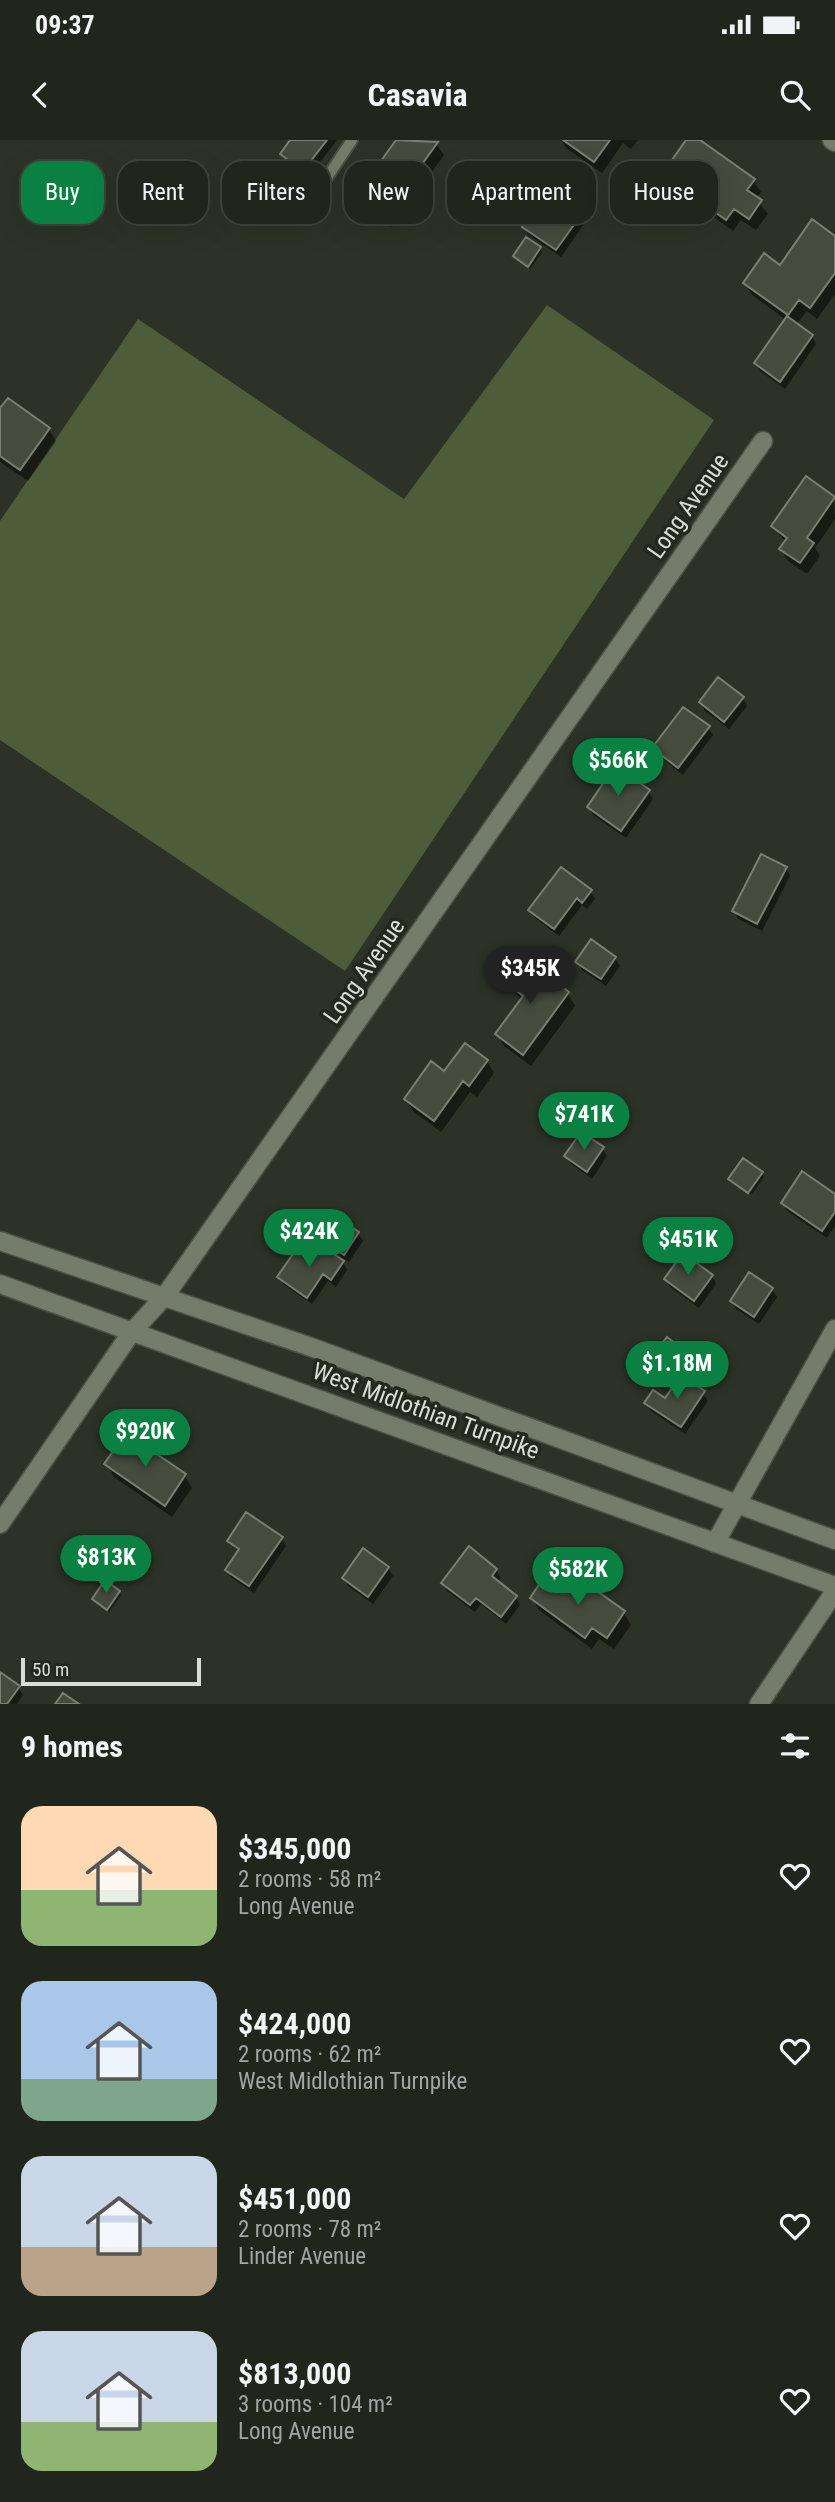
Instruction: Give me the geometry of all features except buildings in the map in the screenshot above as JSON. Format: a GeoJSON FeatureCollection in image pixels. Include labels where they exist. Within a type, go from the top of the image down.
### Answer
{"type":"FeatureCollection","features":[{"type":"Feature","properties":{"kind":"main road","name":"Long Avenue"},"geometry":{"type":"LineString","coordinates":[[0,1524],[131,1333],[165,1296],[763,442]]}},
{"type":"Feature","properties":{"kind":"main road","name":"West Midlothian Turnpike"},"geometry":{"type":"LineString","coordinates":[[0,1241],[165,1296],[835,1540]]}},
{"type":"Feature","properties":{"kind":"main road","name":"West Midlothian Turnpike"},"geometry":{"type":"LineString","coordinates":[[0,1284],[835,1586]]}},
{"type":"Feature","properties":{"kind":"main road"},"geometry":{"type":"LineString","coordinates":[[715,1543],[835,1329]]}},
{"type":"Feature","properties":{"kind":"main road"},"geometry":{"type":"LineString","coordinates":[[760,1704],[835,1591]]}},
{"type":"Feature","properties":{"kind":"lane"},"geometry":{"type":"LineString","coordinates":[[330,173],[352,140]]}},
{"type":"Feature","properties":{"kind":"green space"},"geometry":{"type":"Polygon","coordinates":[[[547,305],[714,420],[345,971],[0,740],[0,521],[138,319],[404,499],[547,305]]]}}]}
